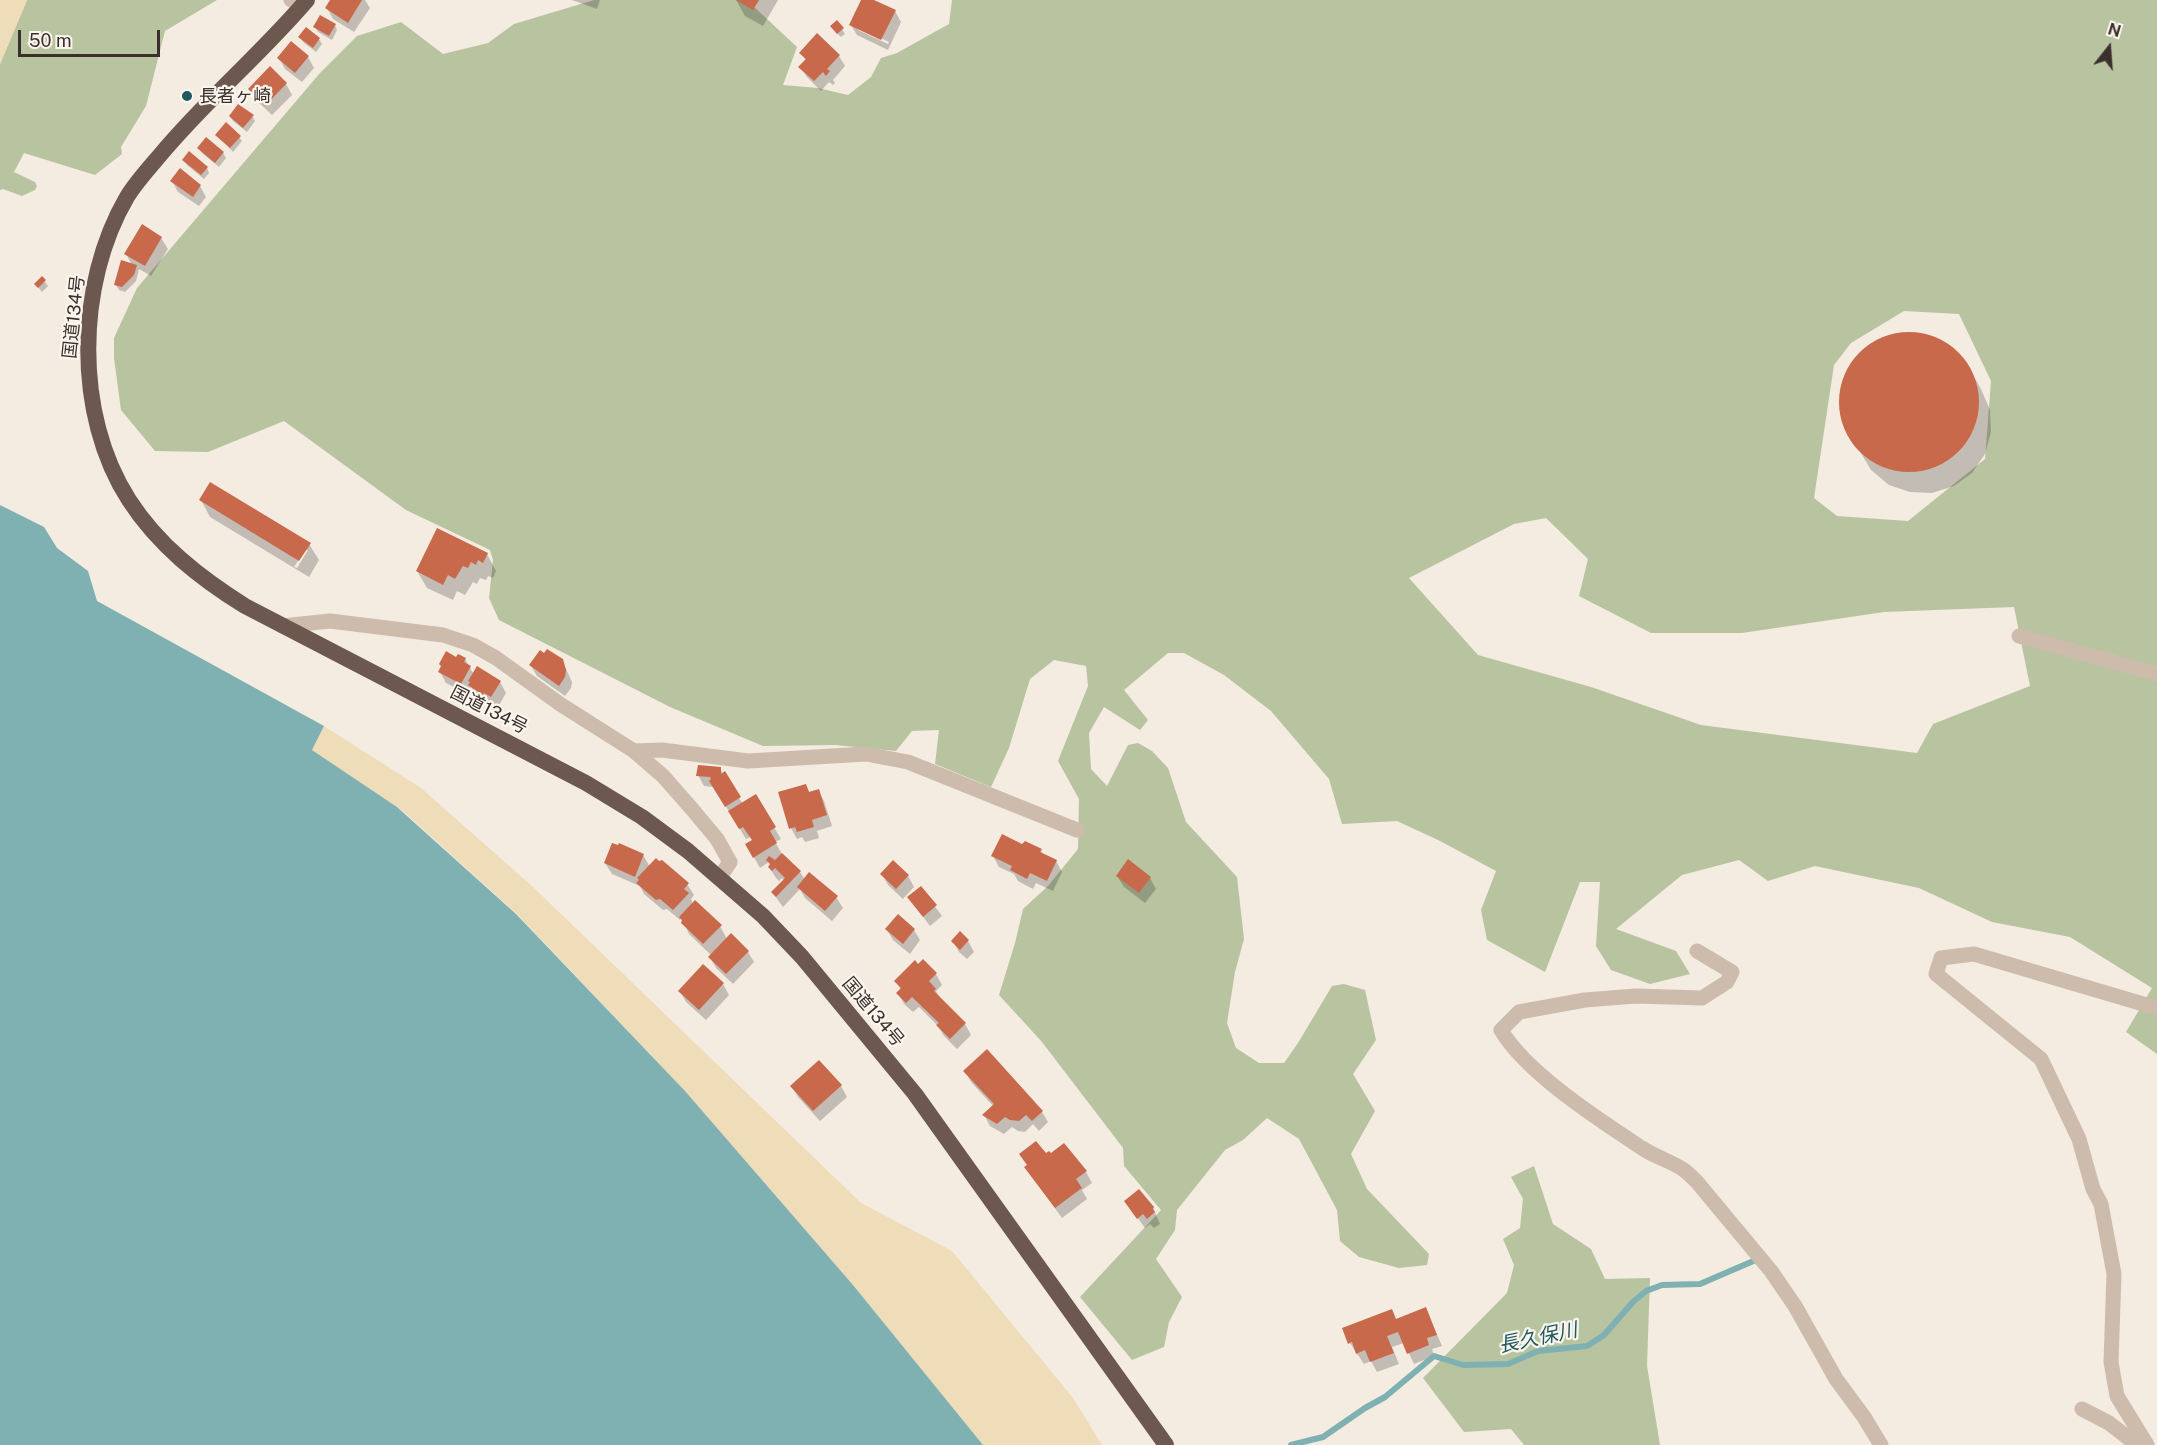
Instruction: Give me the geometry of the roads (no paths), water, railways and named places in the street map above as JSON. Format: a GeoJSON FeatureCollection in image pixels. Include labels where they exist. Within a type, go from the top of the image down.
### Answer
{"type":"FeatureCollection","features":[{"type":"Feature","properties":{"kind":"highway","name":"国道134号"},"geometry":{"type":"LineString","coordinates":[[300,2],[180,131],[128,196],[113,226],[97,276],[88,337],[90,392],[96,421],[114,473],[129,500],[151,531],[213,586],[282,626],[586,783],[642,818],[688,851],[763,916],[802,957],[915,1094],[1166,1445]]}},
{"type":"Feature","properties":{"kind":"street"},"geometry":{"type":"LineString","coordinates":[[282,626],[330,621],[443,634],[473,645],[496,658],[560,704],[634,751],[663,776],[717,839],[730,862],[720,878]]}},
{"type":"Feature","properties":{"kind":"street"},"geometry":{"type":"LineString","coordinates":[[2019,636],[2157,674]]}},
{"type":"Feature","properties":{"kind":"street"},"geometry":{"type":"LineString","coordinates":[[634,751],[662,750],[748,761],[866,754],[908,762],[1077,830]]}},
{"type":"Feature","properties":{"kind":"street"},"geometry":{"type":"LineString","coordinates":[[1697,951],[1732,972],[1727,982],[1702,998],[1635,996],[1584,1000],[1519,1012],[1501,1030],[1507,1040],[1534,1069],[1583,1107],[1644,1150],[1684,1170],[1697,1182],[1771,1271],[1795,1306],[1836,1379],[1881,1445]]}},
{"type":"Feature","properties":{"kind":"street"},"geometry":{"type":"LineString","coordinates":[[2147,1445],[2117,1396],[2111,1362],[2114,1274],[2101,1204],[2093,1189],[2079,1139],[2041,1059],[1936,974],[1941,958],[1974,954],[2157,1008]]}},
{"type":"Feature","properties":{"kind":"street"},"geometry":{"type":"LineString","coordinates":[[2082,1409],[2109,1424],[2137,1445]]}},
{"type":"Feature","properties":{"kind":"water"},"geometry":{"type":"Polygon","coordinates":[[[0,505],[44,527],[57,548],[88,571],[97,601],[324,726],[312,750],[397,807],[516,914],[685,1091],[853,1285],[983,1445],[0,1445],[0,505]]]}},
{"type":"Feature","properties":{"kind":"waterway","name":"長久保川"},"geometry":{"type":"LineString","coordinates":[[1291,1445],[1323,1437],[1385,1397],[1434,1356],[1463,1365],[1508,1364],[1538,1351],[1587,1346],[1604,1335],[1633,1302],[1646,1291],[1662,1285],[1700,1284],[1758,1259]]}},
{"type":"Feature","properties":{"kind":"place","name":"長者ヶ崎"},"geometry":{"type":"Point","coordinates":[187,96]}}]}
